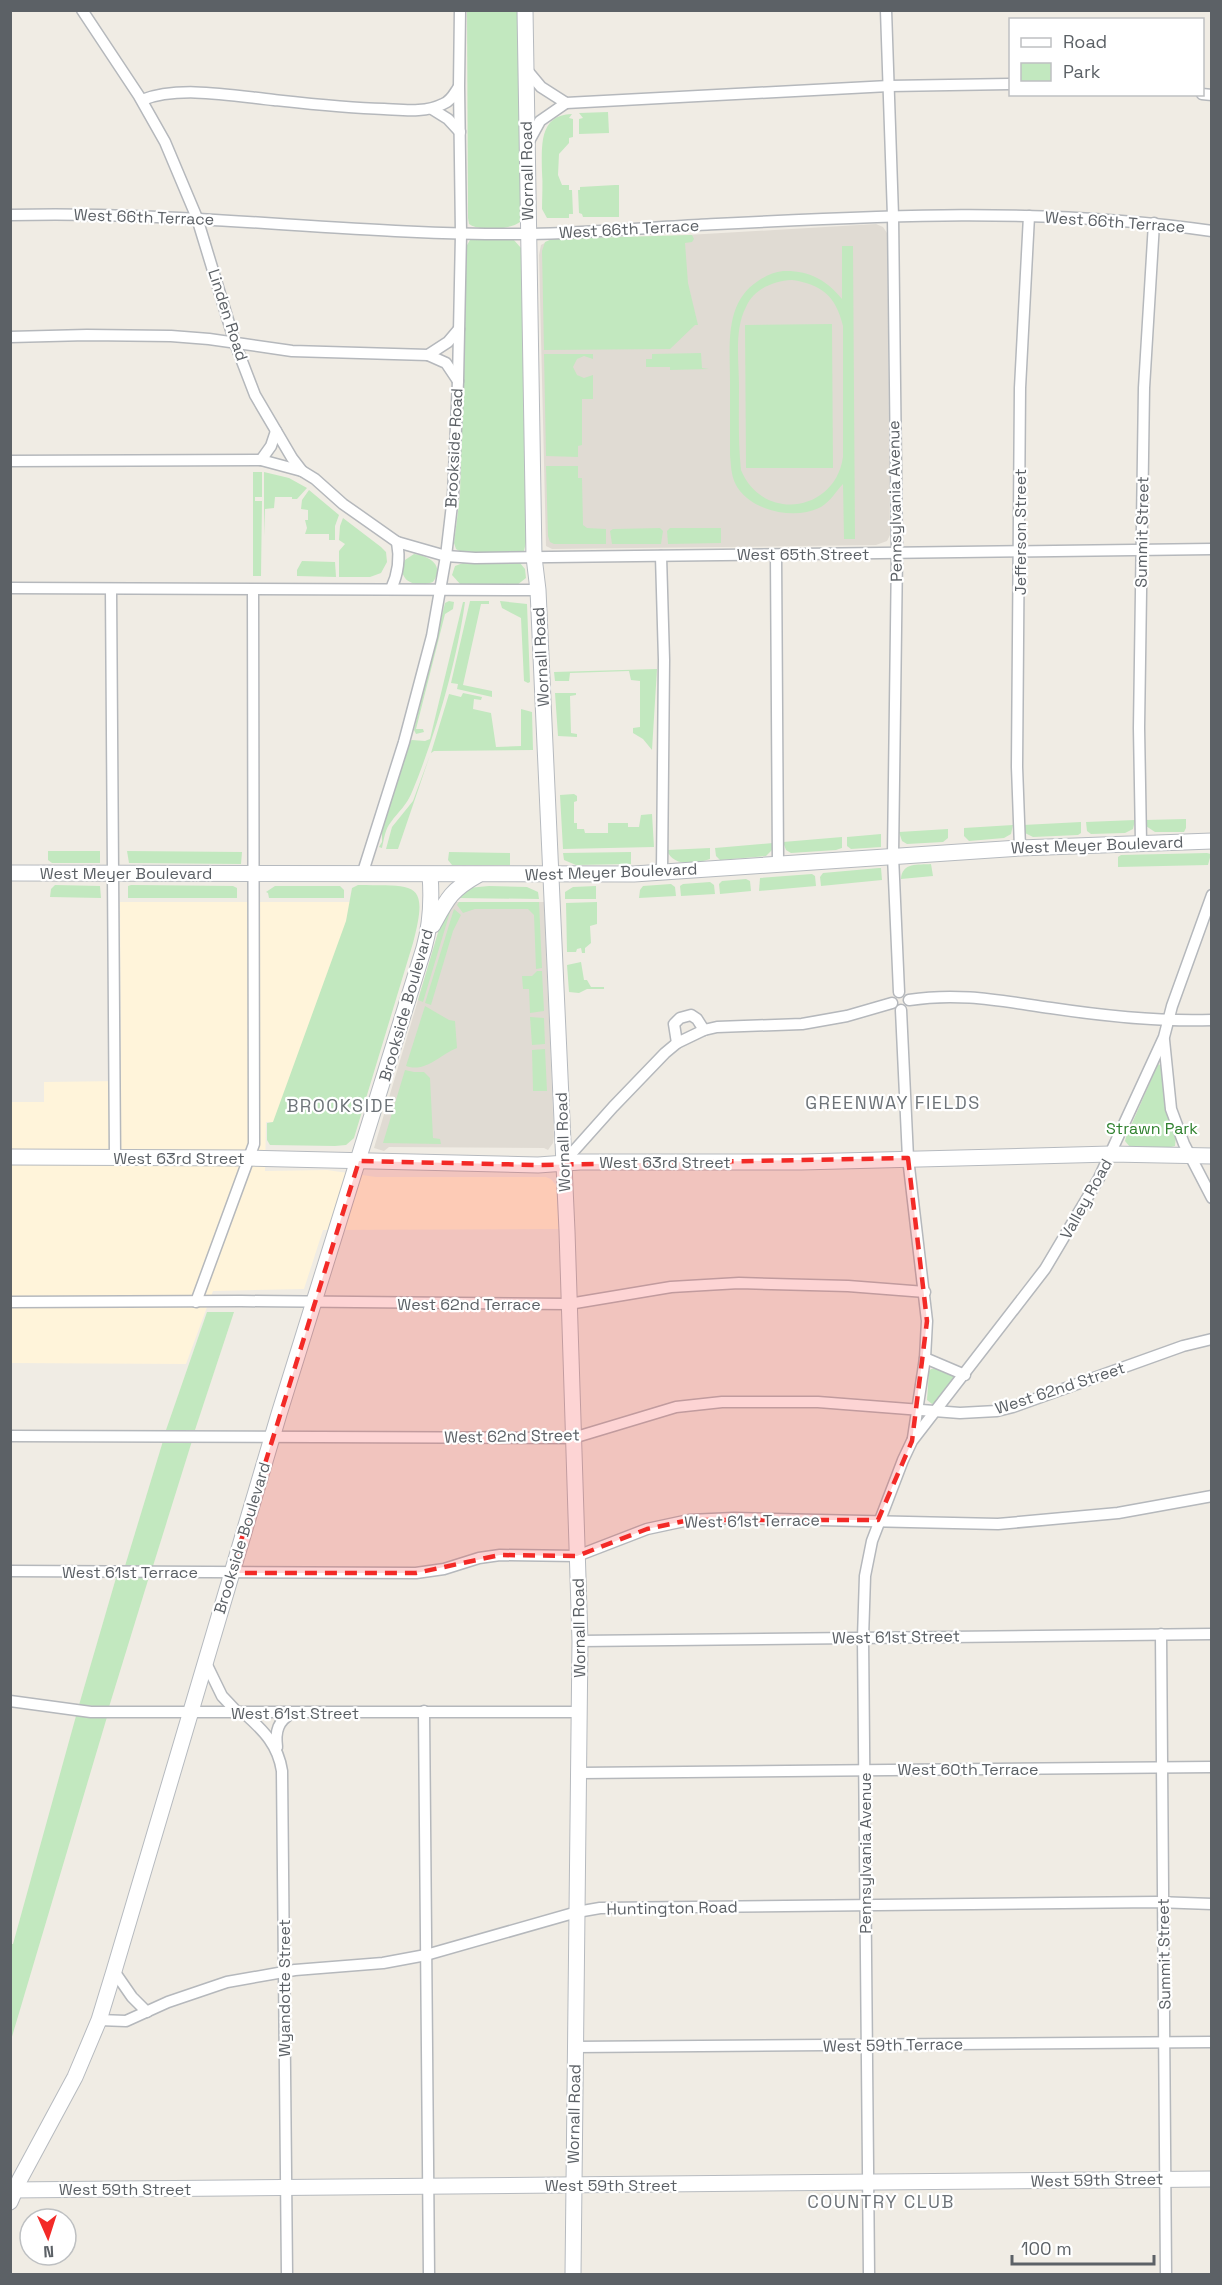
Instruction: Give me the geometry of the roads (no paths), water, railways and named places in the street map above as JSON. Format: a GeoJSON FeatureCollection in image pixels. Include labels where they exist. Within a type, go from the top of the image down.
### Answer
{"type":"FeatureCollection","features":[{"type":"Feature","properties":{"kind":"main road","name":"Wornall Road"},"geometry":{"type":"LineString","coordinates":[[525,10],[534,557],[538,590],[551,875],[580,1641],[573,2274]]}},
{"type":"Feature","properties":{"kind":"main road","name":"West Meyer Boulevard"},"geometry":{"type":"LineString","coordinates":[[10,873],[551,875],[662,872],[1020,848],[1212,841]]}},
{"type":"Feature","properties":{"kind":"main road","name":"Brookside Boulevard"},"geometry":{"type":"LineString","coordinates":[[11,2194],[75,2077],[99,2020],[272,1437],[430,930],[432,903],[430,874]]}},
{"type":"Feature","properties":{"kind":"main road"},"geometry":{"type":"LineString","coordinates":[[430,930],[452,892],[478,875]]}},
{"type":"Feature","properties":{"kind":"main road","name":"West 63rd Street"},"geometry":{"type":"LineString","coordinates":[[10,1157],[248,1158],[538,1165],[801,1162],[1111,1154],[1212,1156]]}},
{"type":"Feature","properties":{"kind":"main road","name":"West 59th Street"},"geometry":{"type":"LineString","coordinates":[[11,2194],[286,2187],[1212,2179]]}},
{"type":"Feature","properties":{"kind":"street","name":"Linden Road"},"geometry":{"type":"LineString","coordinates":[[82,10],[142,100],[165,142],[198,218],[235,343],[255,395],[276,431],[302,471],[343,504],[397,542]]}},
{"type":"Feature","properties":{"kind":"street","name":"Brookside Road"},"geometry":{"type":"LineString","coordinates":[[362,875],[404,742],[432,636],[442,589],[453,496],[461,234],[460,10]]}},
{"type":"Feature","properties":{"kind":"street","name":"Pennsylvania Avenue"},"geometry":{"type":"LineString","coordinates":[[886,10],[893,216],[892,306],[897,554],[893,856],[899,992]]}},
{"type":"Feature","properties":{"kind":"street"},"geometry":{"type":"LineString","coordinates":[[525,69],[541,87],[566,103]]}},
{"type":"Feature","properties":{"kind":"street"},"geometry":{"type":"LineString","coordinates":[[527,144],[540,121],[566,103],[889,86],[1009,84]]}},
{"type":"Feature","properties":{"kind":"street"},"geometry":{"type":"LineString","coordinates":[[142,100],[160,94],[198,93],[339,107],[415,110],[432,109],[447,102],[459,86]]}},
{"type":"Feature","properties":{"kind":"street"},"geometry":{"type":"LineString","coordinates":[[432,109],[448,119],[460,132]]}},
{"type":"Feature","properties":{"kind":"street","name":"West 66th Terrace"},"geometry":{"type":"LineString","coordinates":[[10,214],[116,214],[369,231],[461,234],[528,234],[893,216],[1029,216],[1154,223],[1212,231]]}},
{"type":"Feature","properties":{"kind":"street","name":"Jefferson Street"},"geometry":{"type":"LineString","coordinates":[[1020,848],[1017,766],[1020,388],[1029,216]]}},
{"type":"Feature","properties":{"kind":"street","name":"Summit Street"},"geometry":{"type":"LineString","coordinates":[[1141,842],[1139,728],[1145,354],[1154,223]]}},
{"type":"Feature","properties":{"kind":"street"},"geometry":{"type":"LineString","coordinates":[[428,355],[448,342],[459,329]]}},
{"type":"Feature","properties":{"kind":"street"},"geometry":{"type":"LineString","coordinates":[[10,337],[132,335],[208,339],[292,351],[428,355],[446,363],[458,381]]}},
{"type":"Feature","properties":{"kind":"street"},"geometry":{"type":"LineString","coordinates":[[261,460],[271,446],[276,431]]}},
{"type":"Feature","properties":{"kind":"street"},"geometry":{"type":"LineString","coordinates":[[10,461],[261,460],[302,471]]}},
{"type":"Feature","properties":{"kind":"street"},"geometry":{"type":"LineString","coordinates":[[391,588],[399,554],[397,542]]}},
{"type":"Feature","properties":{"kind":"street","name":"West 65th Street"},"geometry":{"type":"LineString","coordinates":[[397,542],[446,556],[475,558],[1212,549]]}},
{"type":"Feature","properties":{"kind":"street"},"geometry":{"type":"LineString","coordinates":[[776,555],[778,864]]}},
{"type":"Feature","properties":{"kind":"street"},"geometry":{"type":"LineString","coordinates":[[661,556],[664,660],[662,872]]}},
{"type":"Feature","properties":{"kind":"street"},"geometry":{"type":"LineString","coordinates":[[10,588],[538,590]]}},
{"type":"Feature","properties":{"kind":"street"},"geometry":{"type":"LineString","coordinates":[[111,589],[115,1157]]}},
{"type":"Feature","properties":{"kind":"street"},"geometry":{"type":"LineString","coordinates":[[196,1302],[254,1143],[253,590]]}},
{"type":"Feature","properties":{"kind":"street","name":"Valley Road"},"geometry":{"type":"LineString","coordinates":[[938,1411],[1045,1269],[1074,1224],[1111,1154],[1164,1037],[1212,895]]}},
{"type":"Feature","properties":{"kind":"street"},"geometry":{"type":"LineString","coordinates":[[563,1163],[647,1071],[677,1043],[704,1030],[730,1026],[802,1024],[908,1005],[907,995],[899,992],[892,998],[896,1006]]}},
{"type":"Feature","properties":{"kind":"street"},"geometry":{"type":"LineString","coordinates":[[909,1000],[967,996],[1080,1012],[1168,1020],[1212,1020]]}},
{"type":"Feature","properties":{"kind":"street","name":"Pennsylvania Avenue"},"geometry":{"type":"LineString","coordinates":[[869,2274],[863,1638],[865,1576],[878,1520],[912,1441],[919,1409],[927,1321],[908,1158],[896,1006]]}},
{"type":"Feature","properties":{"kind":"street"},"geometry":{"type":"LineString","coordinates":[[677,1043],[674,1024],[680,1018],[691,1015],[697,1019],[704,1030]]}},
{"type":"Feature","properties":{"kind":"street"},"geometry":{"type":"LineString","coordinates":[[1164,1037],[1171,1109],[1190,1156],[1212,1198]]}},
{"type":"Feature","properties":{"kind":"street","name":"West 62nd Terrace"},"geometry":{"type":"LineString","coordinates":[[10,1302],[569,1304],[637,1291],[706,1284],[807,1284],[925,1292]]}},
{"type":"Feature","properties":{"kind":"street","name":"West 62nd Street"},"geometry":{"type":"LineString","coordinates":[[10,1436],[573,1438],[589,1435],[654,1412],[699,1403],[733,1401],[818,1402],[980,1413],[1013,1407],[1183,1346],[1212,1339]]}},
{"type":"Feature","properties":{"kind":"street"},"geometry":{"type":"LineString","coordinates":[[925,1358],[965,1375]]}},
{"type":"Feature","properties":{"kind":"street","name":"Pennsylvania Avenue"},"geometry":{"type":"LineString","coordinates":[[912,1441],[938,1411]]}},
{"type":"Feature","properties":{"kind":"street","name":"West 61st Terrace"},"geometry":{"type":"LineString","coordinates":[[10,1571],[416,1573],[444,1569],[479,1558],[500,1555],[577,1556],[646,1529],[689,1520],[734,1518],[998,1524],[1118,1514],[1212,1496]]}},
{"type":"Feature","properties":{"kind":"street","name":"West 61st Street"},"geometry":{"type":"LineString","coordinates":[[580,1641],[1211,1632]]}},
{"type":"Feature","properties":{"kind":"street","name":"Summit Street"},"geometry":{"type":"LineString","coordinates":[[1161,1634],[1166,2274]]}},
{"type":"Feature","properties":{"kind":"street","name":"Wyandotte Street"},"geometry":{"type":"LineString","coordinates":[[205,1661],[222,1696],[273,1742],[282,1771],[287,2274]]}},
{"type":"Feature","properties":{"kind":"street","name":"West 61st Street"},"geometry":{"type":"LineString","coordinates":[[10,1701],[91,1712],[580,1712]]}},
{"type":"Feature","properties":{"kind":"street"},"geometry":{"type":"LineString","coordinates":[[424,1712],[429,2274]]}},
{"type":"Feature","properties":{"kind":"street"},"geometry":{"type":"LineString","coordinates":[[278,1753],[276,1737],[279,1724],[283,1718],[292,1713]]}},
{"type":"Feature","properties":{"kind":"street","name":"West 60th Terrace"},"geometry":{"type":"LineString","coordinates":[[580,1773],[1212,1767]]}},
{"type":"Feature","properties":{"kind":"street","name":"Huntington Road"},"geometry":{"type":"LineString","coordinates":[[99,2020],[126,2021],[168,2002],[227,1982],[284,1971],[383,1964],[426,1955],[577,1912],[600,1908],[1163,1902],[1212,1904]]}},
{"type":"Feature","properties":{"kind":"street"},"geometry":{"type":"LineString","coordinates":[[114,1971],[129,1993],[147,2012]]}},
{"type":"Feature","properties":{"kind":"street","name":"West 59th Terrace"},"geometry":{"type":"LineString","coordinates":[[574,2047],[1212,2042]]}},
{"type":"Feature","properties":{"kind":"district","name":"GREENWAY FIELDS"},"geometry":{"type":"Point","coordinates":[893,1102]}},
{"type":"Feature","properties":{"kind":"district","name":"BROOKSIDE"},"geometry":{"type":"Point","coordinates":[341,1105]}},
{"type":"Feature","properties":{"kind":"district","name":"COUNTRY CLUB"},"geometry":{"type":"Point","coordinates":[881,2201]}},
{"type":"Feature","properties":{"kind":"park label","name":"Strawn Park"},"geometry":{"type":"Point","coordinates":[1152,1128]}}]}
